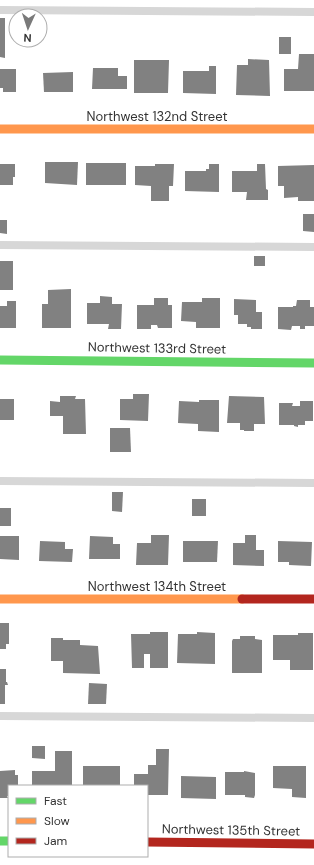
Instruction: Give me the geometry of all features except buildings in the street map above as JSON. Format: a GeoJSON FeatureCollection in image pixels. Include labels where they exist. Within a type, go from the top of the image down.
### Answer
{"type":"FeatureCollection","features":[{"type":"Feature","properties":{"kind":"street","name":"Northwest 132nd Street"},"geometry":{"type":"LineString","coordinates":[[0,129],[314,130]]}},
{"type":"Feature","properties":{"kind":"street","name":"Northwest 133rd Street"},"geometry":{"type":"LineString","coordinates":[[0,360],[314,363]]}},
{"type":"Feature","properties":{"kind":"street","name":"Northwest 134th Street"},"geometry":{"type":"LineString","coordinates":[[0,599],[314,599]]}},
{"type":"Feature","properties":{"kind":"street","name":"Northwest 135th Street"},"geometry":{"type":"LineString","coordinates":[[148,842],[314,844]]}},
{"type":"Feature","properties":{"kind":"lane"},"geometry":{"type":"LineString","coordinates":[[0,10],[314,12]]}},
{"type":"Feature","properties":{"kind":"lane"},"geometry":{"type":"LineString","coordinates":[[0,245],[314,247]]}},
{"type":"Feature","properties":{"kind":"lane"},"geometry":{"type":"LineString","coordinates":[[0,481],[314,483]]}},
{"type":"Feature","properties":{"kind":"lane"},"geometry":{"type":"LineString","coordinates":[[0,716],[314,718]]}},
{"type":"Feature","properties":{"kind":"traffic: fast"},"geometry":{"type":"LineString","coordinates":[[0,360],[314,363]]}},
{"type":"Feature","properties":{"kind":"traffic: fast"},"geometry":{"type":"LineString","coordinates":[[0,841],[8,841]]}},
{"type":"Feature","properties":{"kind":"traffic: slow"},"geometry":{"type":"LineString","coordinates":[[0,129],[314,129]]}},
{"type":"Feature","properties":{"kind":"traffic: slow"},"geometry":{"type":"LineString","coordinates":[[0,599],[242,599]]}},
{"type":"Feature","properties":{"kind":"traffic: jam"},"geometry":{"type":"LineString","coordinates":[[242,599],[314,599]]}},
{"type":"Feature","properties":{"kind":"traffic: jam"},"geometry":{"type":"LineString","coordinates":[[148,842],[314,844]]}}]}
